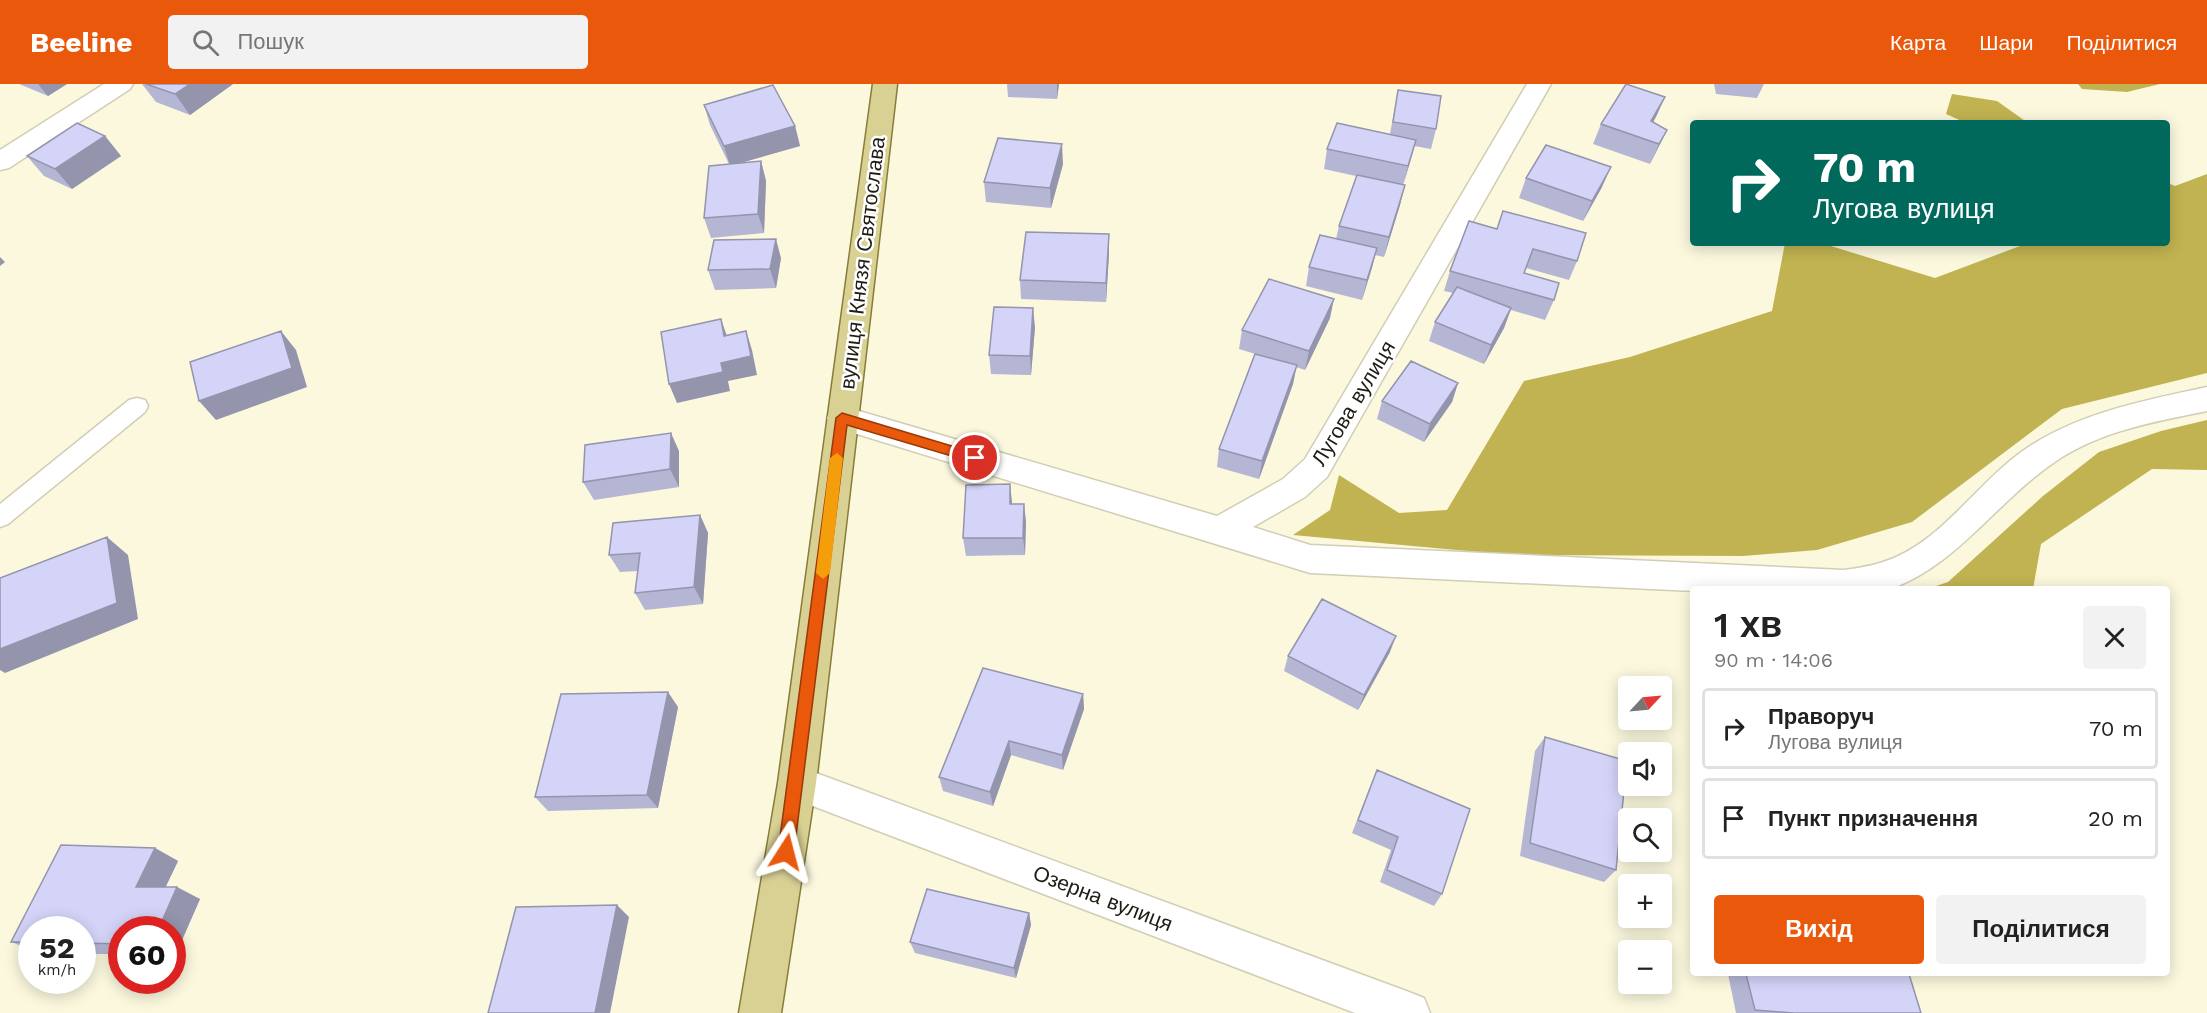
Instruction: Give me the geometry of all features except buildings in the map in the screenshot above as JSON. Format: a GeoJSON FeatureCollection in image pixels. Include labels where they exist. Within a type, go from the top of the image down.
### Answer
{"type":"FeatureCollection","features":[{"type":"Feature","properties":{"kind":"main road","name":"вулиця Князя Святослава"},"geometry":{"type":"LineString","coordinates":[[760,1013],[797,783],[885,84]]}},
{"type":"Feature","properties":{"kind":"street"},"geometry":{"type":"LineString","coordinates":[[0,162],[121,84]]}},
{"type":"Feature","properties":{"kind":"street","name":"Лугова вулиця"},"geometry":{"type":"LineString","coordinates":[[1220,530],[1294,488],[1316,468],[1540,84]]}},
{"type":"Feature","properties":{"kind":"street"},"geometry":{"type":"LineString","coordinates":[[842,418],[1220,530],[1310,559],[1844,584],[1888,576],[1931,554],[2037,457],[2073,435],[2118,418],[2207,399]]}},
{"type":"Feature","properties":{"kind":"street","name":"Озерна вулиця"},"geometry":{"type":"LineString","coordinates":[[797,783],[1410,1013]]}},
{"type":"Feature","properties":{"kind":"lane"},"geometry":{"type":"LineString","coordinates":[[0,517],[137,406]]}},
{"type":"Feature","properties":{"kind":"shaded area"},"geometry":{"type":"Polygon","coordinates":[[[2078,84],[2160,84],[2127,92],[2082,89],[2078,84]]]}},
{"type":"Feature","properties":{"kind":"shaded area"},"geometry":{"type":"Polygon","coordinates":[[[1952,94],[1997,101],[2024,120],[1959,120],[1946,114],[1952,94]]]}},
{"type":"Feature","properties":{"kind":"shaded area"},"geometry":{"type":"Polygon","coordinates":[[[2207,174],[2207,373],[2062,409],[1912,522],[1817,550],[1743,556],[1511,555],[1293,535],[1330,510],[1339,475],[1399,513],[1447,510],[1524,381],[1630,357],[1772,311],[1784,246],[1831,246],[1935,278],[2020,246],[2170,246],[2170,184],[2175,186],[2207,174]]]}},
{"type":"Feature","properties":{"kind":"shaded area"},"geometry":{"type":"Polygon","coordinates":[[[2207,420],[2207,470],[2152,469],[2041,544],[2034,586],[1936,586],[1948,582],[2043,496],[2099,452],[2161,431],[2207,420]]]}},
{"type":"Feature","properties":{"kind":"slow traffic"},"geometry":{"type":"LineString","coordinates":[[823,573],[837,458]]}},
{"type":"Feature","properties":{"kind":"route"},"geometry":{"type":"LineString","coordinates":[[786,852],[797,783],[842,418],[975,458]]}}]}
